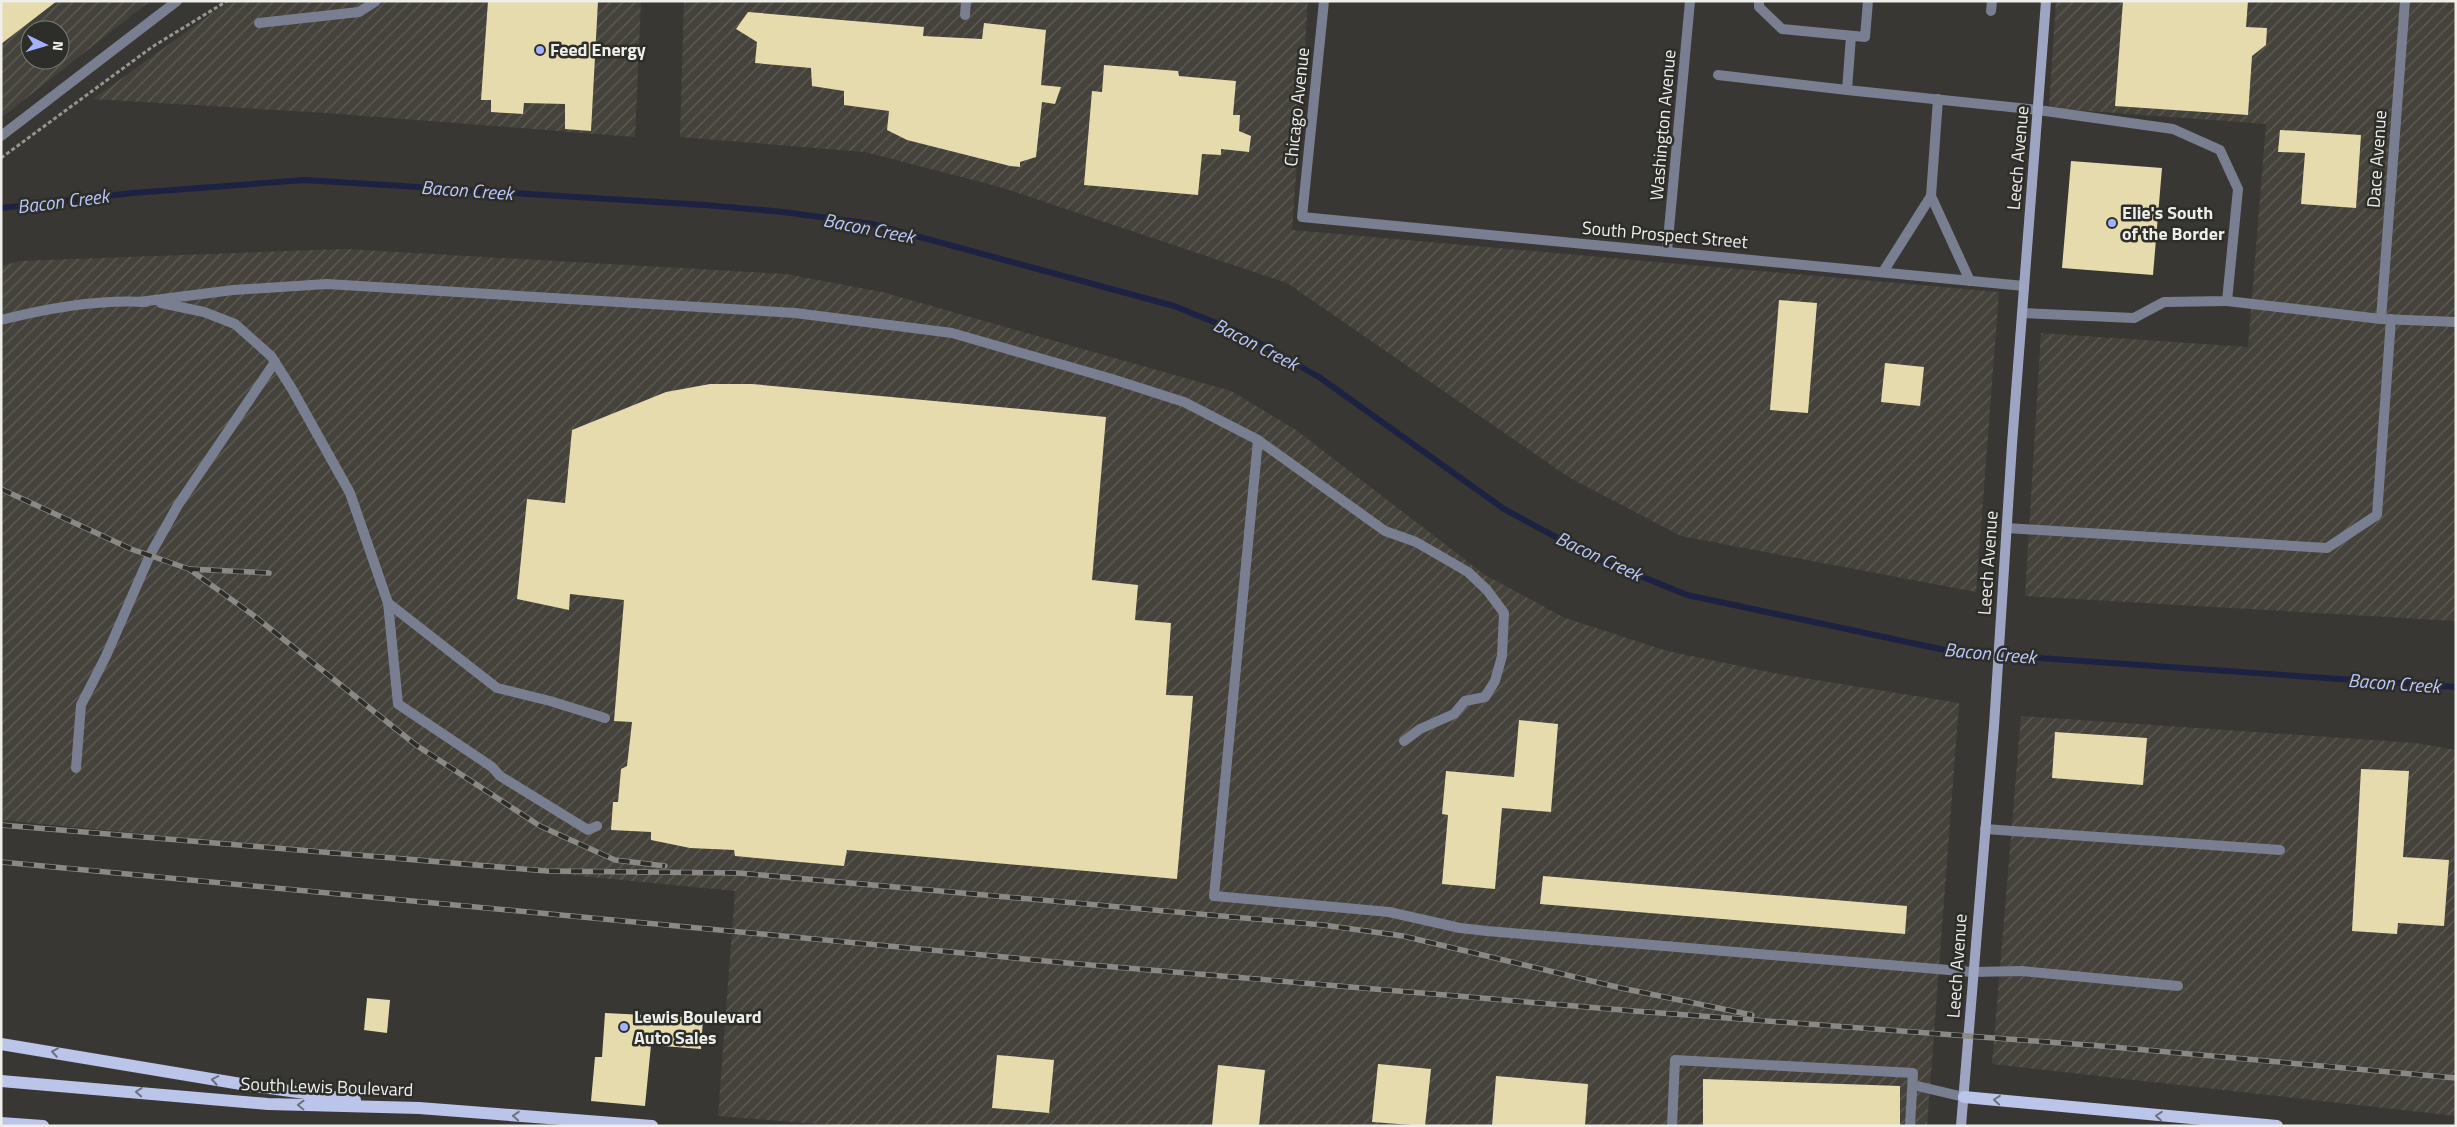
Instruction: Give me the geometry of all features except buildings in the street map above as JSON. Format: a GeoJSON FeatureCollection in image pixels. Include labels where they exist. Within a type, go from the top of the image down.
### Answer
{"type":"FeatureCollection","features":[{"type":"Feature","properties":{"kind":"main road","name":"Leech Avenue"},"geometry":{"type":"LineString","coordinates":[[1961,1126],[1972,972],[1994,726],[2022,313],[2046,1]]}},
{"type":"Feature","properties":{"kind":"main road"},"geometry":{"type":"LineString","coordinates":[[1,1044],[247,1085],[419,1108]]}},
{"type":"Feature","properties":{"kind":"main road","name":"South Lewis Boulevard"},"geometry":{"type":"LineString","coordinates":[[1,1081],[158,1093],[268,1104],[419,1108],[652,1126]]}},
{"type":"Feature","properties":{"kind":"main road"},"geometry":{"type":"LineString","coordinates":[[1964,1097],[2278,1126]]}},
{"type":"Feature","properties":{"kind":"main road"},"geometry":{"type":"LineString","coordinates":[[1,1123],[43,1126]]}},
{"type":"Feature","properties":{"kind":"street"},"geometry":{"type":"LineString","coordinates":[[1,136],[177,1]]}},
{"type":"Feature","properties":{"kind":"street"},"geometry":{"type":"LineString","coordinates":[[259,23],[359,12],[376,1]]}},
{"type":"Feature","properties":{"kind":"street"},"geometry":{"type":"LineString","coordinates":[[965,15],[966,1]]}},
{"type":"Feature","properties":{"kind":"street","name":"Chicago Avenue"},"geometry":{"type":"LineString","coordinates":[[1302,216],[1324,1]]}},
{"type":"Feature","properties":{"kind":"street","name":"Washington Avenue"},"geometry":{"type":"LineString","coordinates":[[1667,251],[1690,1]]}},
{"type":"Feature","properties":{"kind":"street"},"geometry":{"type":"LineString","coordinates":[[1759,1],[1759,7],[1782,29],[1865,37],[1868,1]]}},
{"type":"Feature","properties":{"kind":"street","name":"Dace Avenue"},"geometry":{"type":"LineString","coordinates":[[2007,528],[2327,548],[2377,515],[2386,319],[2405,1]]}},
{"type":"Feature","properties":{"kind":"street"},"geometry":{"type":"LineString","coordinates":[[1847,90],[1851,36]]}},
{"type":"Feature","properties":{"kind":"street"},"geometry":{"type":"LineString","coordinates":[[1718,76],[2038,110],[2173,129],[2220,150],[2238,188],[2227,301]]}},
{"type":"Feature","properties":{"kind":"street"},"geometry":{"type":"LineString","coordinates":[[1883,272],[1931,196],[1938,99]]}},
{"type":"Feature","properties":{"kind":"street"},"geometry":{"type":"LineString","coordinates":[[1931,196],[1970,280]]}},
{"type":"Feature","properties":{"kind":"street","name":"South Prospect Street"},"geometry":{"type":"LineString","coordinates":[[1302,216],[2024,286]]}},
{"type":"Feature","properties":{"kind":"street"},"geometry":{"type":"LineString","coordinates":[[140,302],[233,290],[327,284],[825,317],[962,335],[1184,402],[1258,440],[1385,531],[1416,542],[1468,572],[1487,590],[1504,613],[1502,656],[1495,681],[1485,697],[1465,701],[1454,714],[1420,728],[1404,741]]}},
{"type":"Feature","properties":{"kind":"street"},"geometry":{"type":"LineString","coordinates":[[2022,313],[2134,318],[2164,302],[2227,301],[2386,319],[2456,322]]}},
{"type":"Feature","properties":{"kind":"street"},"geometry":{"type":"LineString","coordinates":[[1,320],[55,307],[106,302],[172,304],[204,312],[236,324],[256,340],[275,362],[331,456],[350,493],[388,603],[398,704],[492,767],[500,776],[588,830],[597,826]]}},
{"type":"Feature","properties":{"kind":"street"},"geometry":{"type":"LineString","coordinates":[[76,768],[81,705],[106,656],[150,556],[178,505],[275,362]]}},
{"type":"Feature","properties":{"kind":"street"},"geometry":{"type":"LineString","coordinates":[[1258,440],[1214,896],[1389,912],[1451,926],[1487,931],[1972,972],[2022,972],[2178,986]]}},
{"type":"Feature","properties":{"kind":"street"},"geometry":{"type":"LineString","coordinates":[[388,603],[497,688],[550,701],[605,718]]}},
{"type":"Feature","properties":{"kind":"street"},"geometry":{"type":"LineString","coordinates":[[1985,828],[2280,850]]}},
{"type":"Feature","properties":{"kind":"street"},"geometry":{"type":"LineString","coordinates":[[1672,1126],[1675,1060],[1913,1074],[1910,1126]]}},
{"type":"Feature","properties":{"kind":"street"},"geometry":{"type":"LineString","coordinates":[[1912,1085],[1964,1097]]}},
{"type":"Feature","properties":{"kind":"path"},"geometry":{"type":"LineString","coordinates":[[1,158],[152,46],[226,1]]}},
{"type":"Feature","properties":{"kind":"shaded area"},"geometry":{"type":"Polygon","coordinates":[[[1,1],[150,1],[70,64],[70,20],[20,20],[20,70],[62,70],[1,118],[1,1]]]}},
{"type":"Feature","properties":{"kind":"shaded area"},"geometry":{"type":"Polygon","coordinates":[[[229,1],[641,1],[635,137],[327,113],[93,99],[229,1]]]}},
{"type":"Feature","properties":{"kind":"shaded area"},"geometry":{"type":"Polygon","coordinates":[[[684,1],[1308,1],[1292,230],[1999,292],[1976,592],[1681,536],[1570,478],[1287,283],[1000,187],[865,152],[680,137],[684,1]]]}},
{"type":"Feature","properties":{"kind":"shaded area"},"geometry":{"type":"Polygon","coordinates":[[[2056,1],[2456,1],[2456,621],[2025,596],[2041,333],[2248,347],[2266,124],[2049,108],[2056,1]]]}},
{"type":"Feature","properties":{"kind":"shaded area"},"geometry":{"type":"Polygon","coordinates":[[[344,249],[786,274],[882,292],[1231,391],[1296,430],[1485,575],[1565,618],[1667,651],[1779,674],[1959,703],[1927,1126],[842,1126],[718,1116],[735,891],[1,820],[1,266],[20,261],[344,249]]]}},
{"type":"Feature","properties":{"kind":"shaded area"},"geometry":{"type":"Polygon","coordinates":[[[2021,716],[2416,743],[2456,750],[2456,1116],[1992,1064],[2021,716]]]}},
{"type":"Feature","properties":{"kind":"waterway","name":"Bacon Creek"},"geometry":{"type":"LineString","coordinates":[[1,208],[133,193],[305,180],[705,205],[783,212],[872,224],[1174,306],[1241,333],[1319,377],[1504,509],[1591,556],[1687,595],[1954,652],[2456,687]]}},
{"type":"Feature","properties":{"kind":"railway"},"geometry":{"type":"LineString","coordinates":[[1,489],[131,549],[189,569],[253,615],[416,745],[540,826],[615,860],[665,866]]}},
{"type":"Feature","properties":{"kind":"railway"},"geometry":{"type":"LineString","coordinates":[[189,569],[269,573]]}},
{"type":"Feature","properties":{"kind":"railway"},"geometry":{"type":"LineString","coordinates":[[1,825],[547,871],[738,873],[1323,925],[1403,936],[1621,988],[1752,1015]]}},
{"type":"Feature","properties":{"kind":"railway"},"geometry":{"type":"LineString","coordinates":[[1,862],[1067,963],[1634,1011],[2101,1046],[2456,1078]]}},
{"type":"Feature","properties":{"kind":"place","name":"Feed Energy"},"geometry":{"type":"Point","coordinates":[540,50]}},
{"type":"Feature","properties":{"kind":"place","name":"Elie's South of the Border"},"geometry":{"type":"Point","coordinates":[2112,223]}},
{"type":"Feature","properties":{"kind":"place","name":"Lewis Boulevard Auto Sales"},"geometry":{"type":"Point","coordinates":[624,1027]}}]}
